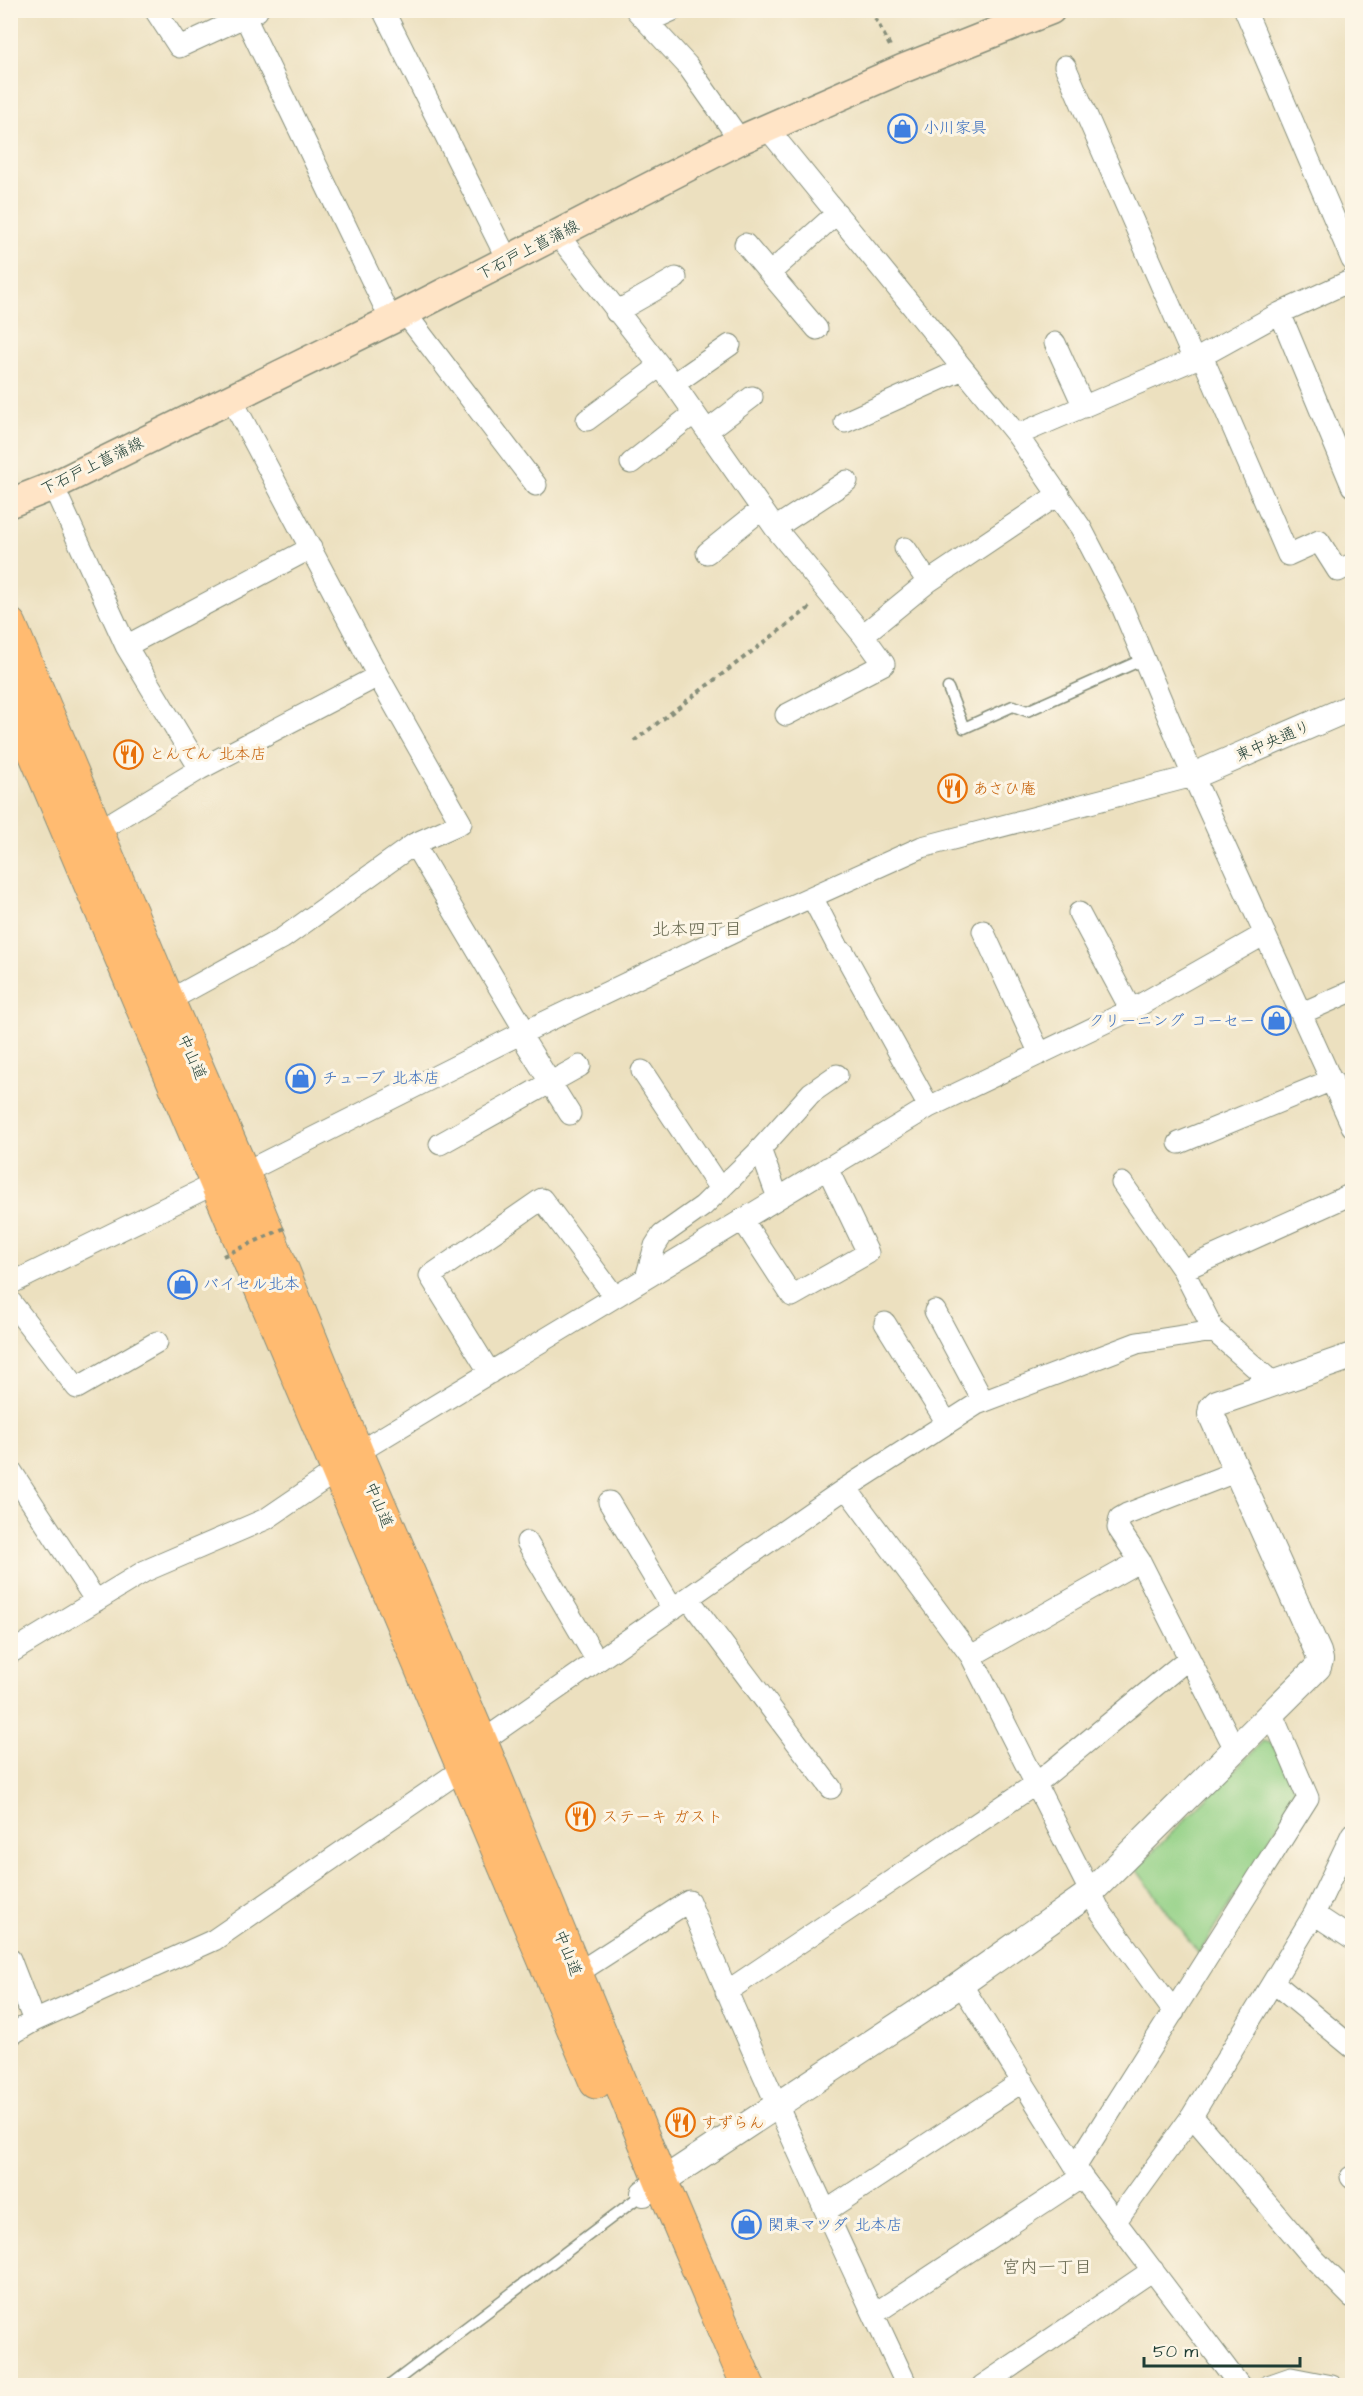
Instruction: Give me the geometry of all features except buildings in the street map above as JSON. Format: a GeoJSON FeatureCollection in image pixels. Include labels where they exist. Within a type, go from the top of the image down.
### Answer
{"type":"FeatureCollection","features":[{"type":"Feature","properties":{"kind":"highway","name":"中山道"},"geometry":{"type":"LineString","coordinates":[[10,625],[168,1001],[231,1178]]}},
{"type":"Feature","properties":{"kind":"highway","name":"中山道"},"geometry":{"type":"LineString","coordinates":[[10,694],[231,1178],[347,1462],[652,2187],[748,2385]]}},
{"type":"Feature","properties":{"kind":"highway","name":"中山道"},"geometry":{"type":"LineString","coordinates":[[472,1755],[576,1974],[726,2385]]}},
{"type":"Feature","properties":{"kind":"main road","name":"下石戸上菖蒲線"},"geometry":{"type":"LineString","coordinates":[[10,503],[53,486],[398,317],[740,140],[902,69],[1051,10]]}},
{"type":"Feature","properties":{"kind":"street"},"geometry":{"type":"LineString","coordinates":[[155,10],[179,47],[251,14],[398,317],[536,485]]}},
{"type":"Feature","properties":{"kind":"street"},"geometry":{"type":"LineString","coordinates":[[383,10],[508,261]]}},
{"type":"Feature","properties":{"kind":"street"},"geometry":{"type":"LineString","coordinates":[[642,16],[673,10]]}},
{"type":"Feature","properties":{"kind":"street"},"geometry":{"type":"LineString","coordinates":[[1245,10],[1353,260]]}},
{"type":"Feature","properties":{"kind":"street"},"geometry":{"type":"LineString","coordinates":[[642,16],[687,65],[740,140]]}},
{"type":"Feature","properties":{"kind":"street"},"geometry":{"type":"LineString","coordinates":[[1065,66],[1288,555],[1319,541],[1338,572],[1353,564]]}},
{"type":"Feature","properties":{"kind":"street"},"geometry":{"type":"LineString","coordinates":[[767,128],[1017,435],[1081,528],[1117,599],[1193,776],[1353,1126]]}},
{"type":"Feature","properties":{"kind":"street"},"geometry":{"type":"LineString","coordinates":[[770,273],[837,213]]}},
{"type":"Feature","properties":{"kind":"street"},"geometry":{"type":"LineString","coordinates":[[558,235],[674,384],[775,528],[830,593],[884,664],[786,715]]}},
{"type":"Feature","properties":{"kind":"street"},"geometry":{"type":"LineString","coordinates":[[745,244],[817,329]]}},
{"type":"Feature","properties":{"kind":"street"},"geometry":{"type":"LineString","coordinates":[[616,312],[676,278]]}},
{"type":"Feature","properties":{"kind":"street"},"geometry":{"type":"LineString","coordinates":[[1017,435],[1198,358],[1280,314],[1353,280]]}},
{"type":"Feature","properties":{"kind":"street"},"geometry":{"type":"LineString","coordinates":[[1280,314],[1353,486]]}},
{"type":"Feature","properties":{"kind":"street"},"geometry":{"type":"LineString","coordinates":[[1055,343],[1084,407]]}},
{"type":"Feature","properties":{"kind":"street"},"geometry":{"type":"LineString","coordinates":[[674,384],[730,345]]}},
{"type":"Feature","properties":{"kind":"street"},"geometry":{"type":"LineString","coordinates":[[586,420],[660,366]]}},
{"type":"Feature","properties":{"kind":"street"},"geometry":{"type":"LineString","coordinates":[[845,422],[963,369]]}},
{"type":"Feature","properties":{"kind":"street"},"geometry":{"type":"LineString","coordinates":[[707,431],[752,397]]}},
{"type":"Feature","properties":{"kind":"street"},"geometry":{"type":"LineString","coordinates":[[168,1001],[283,938],[414,844],[462,823],[378,676],[231,398]]}},
{"type":"Feature","properties":{"kind":"street"},"geometry":{"type":"LineString","coordinates":[[631,463],[693,414]]}},
{"type":"Feature","properties":{"kind":"street"},"geometry":{"type":"LineString","coordinates":[[775,528],[847,481]]}},
{"type":"Feature","properties":{"kind":"street"},"geometry":{"type":"LineString","coordinates":[[53,486],[126,646],[200,770]]}},
{"type":"Feature","properties":{"kind":"street"},"geometry":{"type":"LineString","coordinates":[[863,635],[928,582],[1059,495]]}},
{"type":"Feature","properties":{"kind":"street"},"geometry":{"type":"LineString","coordinates":[[707,553],[762,509]]}},
{"type":"Feature","properties":{"kind":"street"},"geometry":{"type":"LineString","coordinates":[[126,646],[311,548]]}},
{"type":"Feature","properties":{"kind":"street"},"geometry":{"type":"LineString","coordinates":[[905,548],[928,582]]}},
{"type":"Feature","properties":{"kind":"street"},"geometry":{"type":"LineString","coordinates":[[98,831],[200,770],[378,676]]}},
{"type":"Feature","properties":{"kind":"street","name":"東中央通り"},"geometry":{"type":"LineString","coordinates":[[1193,776],[1353,707]]}},
{"type":"Feature","properties":{"kind":"street"},"geometry":{"type":"LineString","coordinates":[[10,1284],[231,1178],[523,1032],[922,847],[1193,776]]}},
{"type":"Feature","properties":{"kind":"street"},"geometry":{"type":"LineString","coordinates":[[414,844],[550,1083],[570,1114]]}},
{"type":"Feature","properties":{"kind":"street"},"geometry":{"type":"LineString","coordinates":[[812,897],[928,1107]]}},
{"type":"Feature","properties":{"kind":"street"},"geometry":{"type":"LineString","coordinates":[[1079,913],[1131,1010]]}},
{"type":"Feature","properties":{"kind":"street"},"geometry":{"type":"LineString","coordinates":[[983,931],[1040,1054]]}},
{"type":"Feature","properties":{"kind":"street"},"geometry":{"type":"LineString","coordinates":[[10,1653],[145,1571],[266,1519],[347,1462],[490,1372],[928,1107],[1131,1010],[1265,934]]}},
{"type":"Feature","properties":{"kind":"street"},"geometry":{"type":"LineString","coordinates":[[1302,1013],[1353,991]]}},
{"type":"Feature","properties":{"kind":"street"},"geometry":{"type":"LineString","coordinates":[[440,1144],[580,1066]]}},
{"type":"Feature","properties":{"kind":"street"},"geometry":{"type":"LineString","coordinates":[[642,1071],[720,1189]]}},
{"type":"Feature","properties":{"kind":"street"},"geometry":{"type":"LineString","coordinates":[[646,1278],[655,1246],[662,1235],[703,1206],[760,1149],[811,1093],[837,1075]]}},
{"type":"Feature","properties":{"kind":"street"},"geometry":{"type":"LineString","coordinates":[[1179,1143],[1332,1080]]}},
{"type":"Feature","properties":{"kind":"street"},"geometry":{"type":"LineString","coordinates":[[760,1149],[778,1198]]}},
{"type":"Feature","properties":{"kind":"street"},"geometry":{"type":"LineString","coordinates":[[742,1220],[792,1296],[868,1253],[827,1168]]}},
{"type":"Feature","properties":{"kind":"street"},"geometry":{"type":"LineString","coordinates":[[1122,1183],[1183,1270],[1214,1331],[1273,1383]]}},
{"type":"Feature","properties":{"kind":"street"},"geometry":{"type":"LineString","coordinates":[[1183,1270],[1353,1194]]}},
{"type":"Feature","properties":{"kind":"street"},"geometry":{"type":"LineString","coordinates":[[490,1372],[430,1276],[542,1199],[615,1297]]}},
{"type":"Feature","properties":{"kind":"street"},"geometry":{"type":"LineString","coordinates":[[10,1301],[76,1388],[158,1342]]}},
{"type":"Feature","properties":{"kind":"street"},"geometry":{"type":"LineString","coordinates":[[934,1311],[983,1401]]}},
{"type":"Feature","properties":{"kind":"street"},"geometry":{"type":"LineString","coordinates":[[885,1323],[947,1423]]}},
{"type":"Feature","properties":{"kind":"street"},"geometry":{"type":"LineString","coordinates":[[10,2035],[34,2021],[214,1940],[472,1755],[597,1661],[846,1488],[983,1401],[1137,1343],[1214,1331]]}},
{"type":"Feature","properties":{"kind":"street"},"geometry":{"type":"LineString","coordinates":[[652,2187],[961,1984],[1091,1892],[1236,1751],[1318,1667],[1320,1660],[1318,1652],[1211,1414],[1217,1402],[1353,1356]]}},
{"type":"Feature","properties":{"kind":"street"},"geometry":{"type":"LineString","coordinates":[[10,1469],[96,1601]]}},
{"type":"Feature","properties":{"kind":"street"},"geometry":{"type":"LineString","coordinates":[[1236,1472],[1120,1518],[1118,1528],[1140,1561],[1236,1751]]}},
{"type":"Feature","properties":{"kind":"street"},"geometry":{"type":"LineString","coordinates":[[846,1488],[971,1656],[1100,1911],[1174,2012]]}},
{"type":"Feature","properties":{"kind":"street"},"geometry":{"type":"LineString","coordinates":[[609,1502],[680,1603],[831,1788]]}},
{"type":"Feature","properties":{"kind":"street"},"geometry":{"type":"LineString","coordinates":[[527,1542],[597,1661]]}},
{"type":"Feature","properties":{"kind":"street"},"geometry":{"type":"LineString","coordinates":[[971,1656],[1140,1561]]}},
{"type":"Feature","properties":{"kind":"street"},"geometry":{"type":"LineString","coordinates":[[726,1992],[1036,1783],[1189,1658]]}},
{"type":"Feature","properties":{"kind":"street"},"geometry":{"type":"LineString","coordinates":[[874,2314],[1079,2171],[1174,2012],[1308,1798],[1271,1713]]}},
{"type":"Feature","properties":{"kind":"street"},"geometry":{"type":"LineString","coordinates":[[1116,2221],[1191,2116],[1314,1914],[1353,1834]]}},
{"type":"Feature","properties":{"kind":"street"},"geometry":{"type":"LineString","coordinates":[[576,1974],[689,1901],[726,1992],[907,2385]]}},
{"type":"Feature","properties":{"kind":"street"},"geometry":{"type":"LineString","coordinates":[[1314,1914],[1353,1939]]}},
{"type":"Feature","properties":{"kind":"street"},"geometry":{"type":"LineString","coordinates":[[10,1959],[34,2021]]}},
{"type":"Feature","properties":{"kind":"street"},"geometry":{"type":"LineString","coordinates":[[1273,1982],[1353,2047]]}},
{"type":"Feature","properties":{"kind":"street"},"geometry":{"type":"LineString","coordinates":[[961,1984],[1079,2171],[1240,2385]]}},
{"type":"Feature","properties":{"kind":"street"},"geometry":{"type":"LineString","coordinates":[[826,2211],[1023,2081]]}},
{"type":"Feature","properties":{"kind":"street"},"geometry":{"type":"LineString","coordinates":[[1191,2116],[1315,2260],[1353,2297]]}},
{"type":"Feature","properties":{"kind":"street"},"geometry":{"type":"LineString","coordinates":[[982,2385],[1153,2270]]}},
{"type":"Feature","properties":{"kind":"street"},"geometry":{"type":"LineString","coordinates":[[1268,2385],[1291,2378],[1332,2385]]}},
{"type":"Feature","properties":{"kind":"lane"},"geometry":{"type":"LineString","coordinates":[[948,688],[964,728],[1013,706],[1027,711],[1144,659]]}},
{"type":"Feature","properties":{"kind":"lane"},"geometry":{"type":"LineString","coordinates":[[389,2385],[652,2187]]}},
{"type":"Feature","properties":{"kind":"path"},"geometry":{"type":"LineString","coordinates":[[871,10],[902,69]]}},
{"type":"Feature","properties":{"kind":"path"},"geometry":{"type":"LineString","coordinates":[[634,741],[830,593]]}},
{"type":"Feature","properties":{"kind":"path"},"geometry":{"type":"LineString","coordinates":[[223,1256],[287,1227]]}},
{"type":"Feature","properties":{"kind":"green space"},"geometry":{"type":"Polygon","coordinates":[[[1263,1741],[1273,1744],[1296,1791],[1290,1806],[1199,1954],[1136,1869],[1263,1741]]]}},
{"type":"Feature","properties":{"kind":"place","name":"小川家具"},"geometry":{"type":"Point","coordinates":[902,128]}},
{"type":"Feature","properties":{"kind":"place","name":"とんでん 北本店"},"geometry":{"type":"Point","coordinates":[128,754]}},
{"type":"Feature","properties":{"kind":"place","name":"あさひ庵"},"geometry":{"type":"Point","coordinates":[952,789]}},
{"type":"Feature","properties":{"kind":"place","name":"クリーニング コーセー"},"geometry":{"type":"Point","coordinates":[1276,1021]}},
{"type":"Feature","properties":{"kind":"place","name":"チューブ 北本店"},"geometry":{"type":"Point","coordinates":[301,1078]}},
{"type":"Feature","properties":{"kind":"place","name":"バイセル北本"},"geometry":{"type":"Point","coordinates":[182,1284]}},
{"type":"Feature","properties":{"kind":"place","name":"ステーキ ガスト"},"geometry":{"type":"Point","coordinates":[581,1817]}},
{"type":"Feature","properties":{"kind":"place","name":"すずらん"},"geometry":{"type":"Point","coordinates":[680,2123]}},
{"type":"Feature","properties":{"kind":"place","name":"関東マツダ 北本店"},"geometry":{"type":"Point","coordinates":[747,2225]}},
{"type":"Feature","properties":{"kind":"district","name":"北本四丁目"},"geometry":{"type":"Point","coordinates":[697,929]}},
{"type":"Feature","properties":{"kind":"district","name":"宮内一丁目"},"geometry":{"type":"Point","coordinates":[1047,2267]}}]}
